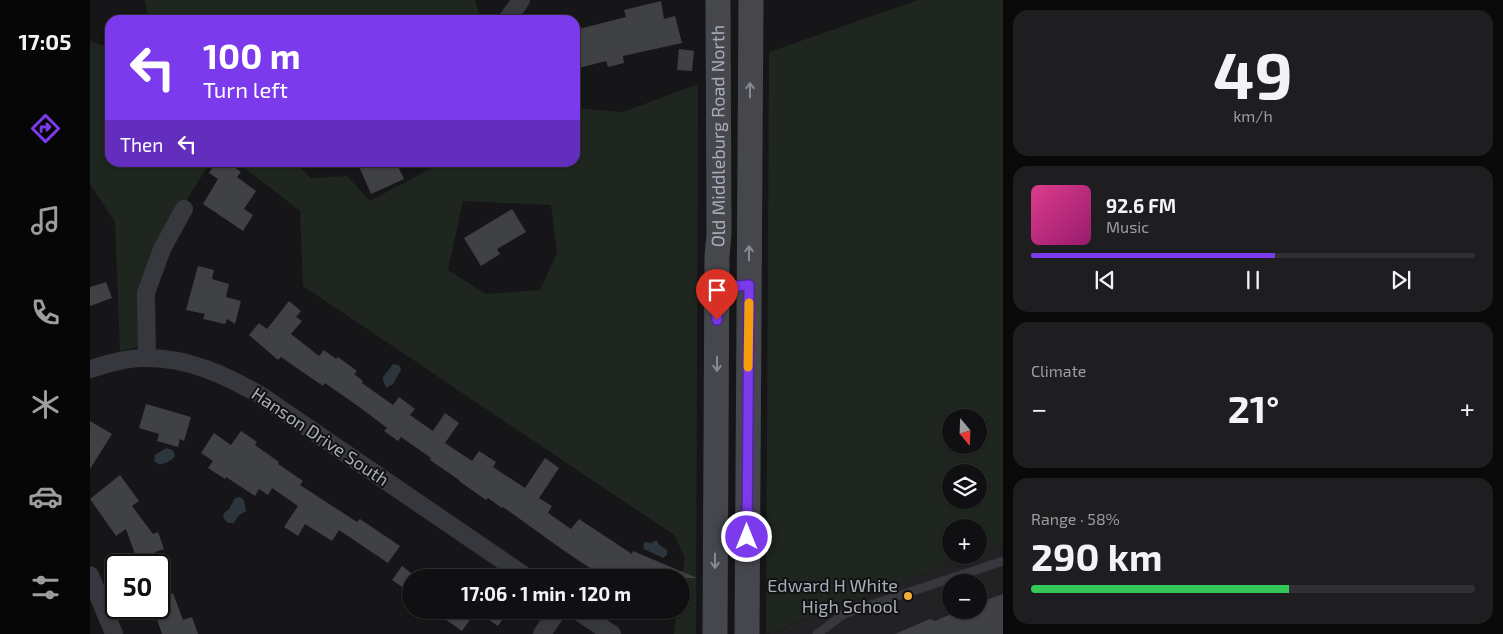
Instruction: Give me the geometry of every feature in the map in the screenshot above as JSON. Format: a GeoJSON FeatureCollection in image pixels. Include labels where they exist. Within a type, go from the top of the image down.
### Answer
{"type":"FeatureCollection","features":[{"type":"Feature","properties":{"kind":"main road","name":"Old Middleburg Road North"},"geometry":{"type":"LineString","coordinates":[[715,634],[718,0]]}},
{"type":"Feature","properties":{"kind":"main road","name":"Old Middleburg Road North"},"geometry":{"type":"LineString","coordinates":[[747,634],[751,0]]}},
{"type":"Feature","properties":{"kind":"main road"},"geometry":{"type":"LineString","coordinates":[[717,288],[749,285]]}},
{"type":"Feature","properties":{"kind":"street"},"geometry":{"type":"LineString","coordinates":[[510,15],[521,0]]}},
{"type":"Feature","properties":{"kind":"street"},"geometry":{"type":"LineString","coordinates":[[147,358],[146,293],[162,249],[184,209]]}},
{"type":"Feature","properties":{"kind":"street","name":"Hanson Drive South"},"geometry":{"type":"LineString","coordinates":[[90,369],[121,361],[147,358],[175,361],[206,368],[234,380],[515,569]]}},
{"type":"Feature","properties":{"kind":"street"},"geometry":{"type":"LineString","coordinates":[[90,574],[114,634]]}},
{"type":"Feature","properties":{"kind":"street"},"geometry":{"type":"LineString","coordinates":[[542,634],[552,619]]}},
{"type":"Feature","properties":{"kind":"street"},"geometry":{"type":"LineString","coordinates":[[590,619],[612,634]]}},
{"type":"Feature","properties":{"kind":"lane"},"geometry":{"type":"LineString","coordinates":[[817,634],[844,614],[1003,561]]}},
{"type":"Feature","properties":{"kind":"shaded area"},"geometry":{"type":"Polygon","coordinates":[[[145,0],[475,0],[479,15],[148,15],[145,0]]]}},
{"type":"Feature","properties":{"kind":"shaded area"},"geometry":{"type":"Polygon","coordinates":[[[918,0],[1003,0],[1003,544],[987,550],[987,519],[942,519],[942,564],[949,564],[766,634],[769,52],[918,0]]]}},
{"type":"Feature","properties":{"kind":"shaded area"},"geometry":{"type":"Polygon","coordinates":[[[90,41],[105,46],[105,167],[207,167],[154,251],[143,341],[138,347],[120,351],[115,222],[90,184],[90,41]]]}},
{"type":"Feature","properties":{"kind":"shaded area"},"geometry":{"type":"Polygon","coordinates":[[[698,84],[696,634],[674,634],[676,619],[690,619],[690,569],[683,569],[685,557],[674,535],[303,286],[300,211],[243,167],[300,167],[311,178],[347,176],[370,201],[434,167],[580,167],[580,108],[623,112],[698,84]],[[463,201],[448,270],[486,294],[540,290],[557,253],[551,205],[463,201]]]}},
{"type":"Feature","properties":{"kind":"shaded area"},"geometry":{"type":"Polygon","coordinates":[[[393,364],[399,365],[401,370],[393,384],[386,388],[383,377],[393,364]]]}},
{"type":"Feature","properties":{"kind":"shaded area"},"geometry":{"type":"Polygon","coordinates":[[[166,448],[173,450],[175,456],[172,460],[158,464],[154,461],[155,455],[166,448]]]}},
{"type":"Feature","properties":{"kind":"shaded area"},"geometry":{"type":"Polygon","coordinates":[[[240,497],[244,500],[246,511],[238,516],[234,523],[228,523],[224,519],[223,514],[229,509],[235,498],[240,497]]]}},
{"type":"Feature","properties":{"kind":"shaded area"},"geometry":{"type":"Polygon","coordinates":[[[657,540],[667,551],[667,555],[663,558],[644,549],[643,544],[645,542],[651,543],[657,540]]]}},
{"type":"Feature","properties":{"kind":"shaded area","name":"Edward H White High School"},"geometry":{"type":"Polygon","coordinates":[[[1003,544],[1003,634],[767,634],[950,564],[987,564],[987,550],[1003,544]]]}},
{"type":"Feature","properties":{"kind":"building"},"geometry":{"type":"Polygon","coordinates":[[[661,1],[664,19],[675,16],[682,43],[623,56],[624,63],[608,67],[606,61],[580,68],[580,29],[626,17],[624,10],[661,1]]]}},
{"type":"Feature","properties":{"kind":"building"},"geometry":{"type":"Polygon","coordinates":[[[679,49],[694,51],[692,71],[677,70],[679,49]]]}},
{"type":"Feature","properties":{"kind":"building"},"geometry":{"type":"Polygon","coordinates":[[[213,167],[234,167],[241,172],[237,177],[256,191],[244,209],[253,215],[243,231],[203,204],[218,179],[209,173],[213,167]]]}},
{"type":"Feature","properties":{"kind":"building"},"geometry":{"type":"Polygon","coordinates":[[[359,167],[398,167],[404,179],[371,194],[359,167]]]}},
{"type":"Feature","properties":{"kind":"building"},"geometry":{"type":"Polygon","coordinates":[[[512,209],[526,232],[497,249],[500,254],[481,266],[464,238],[512,209]]]}},
{"type":"Feature","properties":{"kind":"building"},"geometry":{"type":"Polygon","coordinates":[[[198,266],[214,270],[212,279],[229,284],[226,297],[241,301],[235,324],[227,319],[225,324],[203,319],[205,314],[186,310],[198,266]]]}},
{"type":"Feature","properties":{"kind":"building"},"geometry":{"type":"Polygon","coordinates":[[[106,282],[112,298],[90,306],[90,287],[106,282]]]}},
{"type":"Feature","properties":{"kind":"building"},"geometry":{"type":"Polygon","coordinates":[[[289,301],[301,311],[296,317],[302,321],[291,334],[319,356],[324,350],[336,359],[338,357],[357,371],[354,374],[363,381],[362,383],[393,405],[399,397],[415,409],[410,415],[433,431],[445,413],[459,423],[445,443],[472,461],[479,451],[496,462],[493,467],[525,488],[545,458],[559,468],[539,498],[552,506],[548,513],[571,529],[579,519],[632,554],[633,551],[676,569],[592,569],[503,507],[488,498],[486,500],[401,437],[398,441],[384,431],[387,428],[325,383],[323,386],[281,357],[278,360],[249,335],[259,323],[267,329],[289,301]]]}},
{"type":"Feature","properties":{"kind":"building"},"geometry":{"type":"Polygon","coordinates":[[[146,404],[191,417],[184,441],[180,439],[178,447],[157,441],[159,434],[139,428],[146,404]]]}},
{"type":"Feature","properties":{"kind":"building"},"geometry":{"type":"Polygon","coordinates":[[[90,421],[112,434],[90,469],[90,421]]]}},
{"type":"Feature","properties":{"kind":"building"},"geometry":{"type":"Polygon","coordinates":[[[241,431],[257,442],[255,445],[279,462],[278,464],[303,481],[300,485],[357,522],[360,519],[400,546],[388,563],[339,530],[332,541],[305,524],[298,536],[284,527],[298,506],[272,488],[268,495],[259,489],[255,496],[208,468],[213,461],[201,453],[214,433],[231,445],[241,431]]]}},
{"type":"Feature","properties":{"kind":"building"},"geometry":{"type":"Polygon","coordinates":[[[120,475],[139,501],[132,506],[153,534],[158,532],[164,549],[155,552],[156,554],[135,554],[126,529],[116,536],[90,499],[120,475]]]}},
{"type":"Feature","properties":{"kind":"building"},"geometry":{"type":"Polygon","coordinates":[[[402,566],[406,569],[402,569],[402,587],[392,580],[402,566]]]}},
{"type":"Feature","properties":{"kind":"building"},"geometry":{"type":"Polygon","coordinates":[[[170,591],[171,594],[173,593],[183,620],[192,617],[198,634],[162,634],[157,619],[170,619],[170,591]]]}},
{"type":"Feature","properties":{"kind":"building"},"geometry":{"type":"Polygon","coordinates":[[[1003,594],[1003,634],[895,634],[930,619],[935,621],[942,618],[987,619],[987,600],[1003,594]]]}},
{"type":"Feature","properties":{"kind":"building"},"geometry":{"type":"Polygon","coordinates":[[[445,619],[470,619],[462,631],[445,619]]]}},
{"type":"Feature","properties":{"kind":"building"},"geometry":{"type":"Polygon","coordinates":[[[488,619],[503,619],[498,626],[488,619]]]}},
{"type":"Feature","properties":{"kind":"slow traffic"},"geometry":{"type":"LineString","coordinates":[[748,367],[749,303]]}},
{"type":"Feature","properties":{"kind":"place","name":"Edward H White High School"},"geometry":{"type":"Point","coordinates":[908,596]}},
{"type":"Feature","properties":{"kind":"route"},"geometry":{"type":"LineString","coordinates":[[717,320],[717,288],[749,285],[747,537]]}}]}
